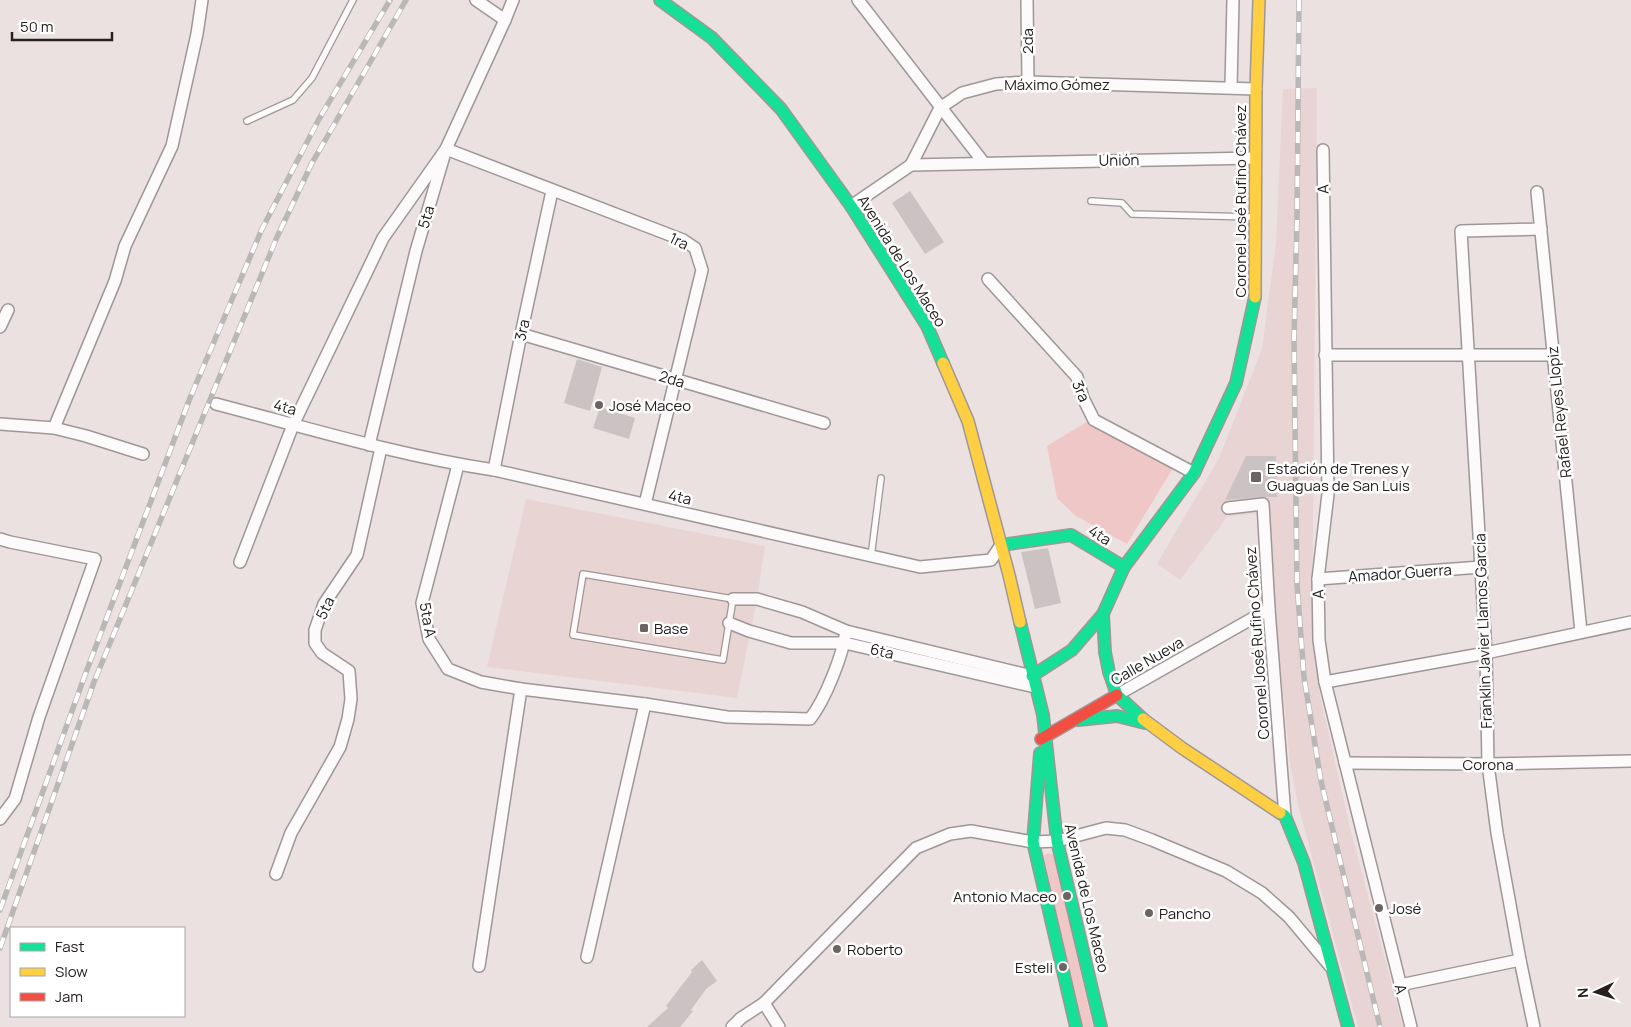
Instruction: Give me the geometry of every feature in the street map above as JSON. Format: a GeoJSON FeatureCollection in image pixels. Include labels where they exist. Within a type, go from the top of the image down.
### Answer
{"type":"FeatureCollection","features":[{"type":"Feature","properties":{"kind":"street"},"geometry":{"type":"LineString","coordinates":[[54,428],[115,281],[125,246],[172,146],[197,34],[202,0]]}},
{"type":"Feature","properties":{"kind":"street"},"geometry":{"type":"LineString","coordinates":[[476,0],[506,20]]}},
{"type":"Feature","properties":{"kind":"street","name":"5ta"},"geometry":{"type":"LineString","coordinates":[[369,445],[416,251],[446,149],[506,20],[513,0]]}},
{"type":"Feature","properties":{"kind":"street","name":"Avenida de Los Maceo"},"geometry":{"type":"LineString","coordinates":[[660,0],[712,38],[781,109],[851,206],[927,326],[968,422],[1039,701],[1057,841],[1101,1027]]}},
{"type":"Feature","properties":{"kind":"street"},"geometry":{"type":"LineString","coordinates":[[858,0],[940,108],[984,162]]}},
{"type":"Feature","properties":{"kind":"street","name":"2da"},"geometry":{"type":"LineString","coordinates":[[1027,0],[1028,82]]}},
{"type":"Feature","properties":{"kind":"street"},"geometry":{"type":"LineString","coordinates":[[1231,87],[1233,0]]}},
{"type":"Feature","properties":{"kind":"street","name":"Coronel José Rufino Chávez"},"geometry":{"type":"LineString","coordinates":[[1258,0],[1254,303],[1236,383],[1194,474],[1124,567],[1103,614],[1108,672],[1117,695],[1151,726],[1285,816]]}},
{"type":"Feature","properties":{"kind":"street","name":"Máximo Gómez"},"geometry":{"type":"LineString","coordinates":[[851,206],[911,164],[940,108],[962,93],[996,84],[1028,82],[1256,88]]}},
{"type":"Feature","properties":{"kind":"street"},"geometry":{"type":"LineString","coordinates":[[240,562],[293,424],[383,238],[446,149]]}},
{"type":"Feature","properties":{"kind":"street","name":"1ra"},"geometry":{"type":"LineString","coordinates":[[446,149],[682,240],[695,248],[702,270],[645,504]]}},
{"type":"Feature","properties":{"kind":"street","name":"A"},"geometry":{"type":"LineString","coordinates":[[1323,150],[1328,494],[1318,579],[1319,640],[1325,682],[1411,1027]]}},
{"type":"Feature","properties":{"kind":"street","name":"Unión"},"geometry":{"type":"LineString","coordinates":[[911,164],[1255,158]]}},
{"type":"Feature","properties":{"kind":"street","name":"3ra"},"geometry":{"type":"LineString","coordinates":[[494,470],[552,191]]}},
{"type":"Feature","properties":{"kind":"street","name":"Rafael Reyes Llopiz"},"geometry":{"type":"LineString","coordinates":[[1537,192],[1581,632]]}},
{"type":"Feature","properties":{"kind":"street","name":"Franklin Javier Llamos García"},"geometry":{"type":"LineString","coordinates":[[1534,1027],[1497,833],[1488,764],[1486,653],[1460,231],[1540,229]]}},
{"type":"Feature","properties":{"kind":"street","name":"3ra"},"geometry":{"type":"LineString","coordinates":[[988,279],[1077,378],[1083,398],[1094,420],[1194,474]]}},
{"type":"Feature","properties":{"kind":"street"},"geometry":{"type":"LineString","coordinates":[[0,326],[8,310]]}},
{"type":"Feature","properties":{"kind":"street","name":"2da"},"geometry":{"type":"LineString","coordinates":[[521,334],[824,424]]}},
{"type":"Feature","properties":{"kind":"street"},"geometry":{"type":"LineString","coordinates":[[1325,355],[1553,355]]}},
{"type":"Feature","properties":{"kind":"street","name":"4ta"},"geometry":{"type":"LineString","coordinates":[[216,404],[381,448],[494,470],[920,567],[991,560],[1000,545],[1071,535],[1124,567]]}},
{"type":"Feature","properties":{"kind":"street"},"geometry":{"type":"LineString","coordinates":[[0,424],[54,428],[143,454]]}},
{"type":"Feature","properties":{"kind":"street","name":"5ta"},"geometry":{"type":"LineString","coordinates":[[276,874],[292,833],[340,748],[348,719],[351,699],[349,671],[322,653],[315,643],[315,630],[324,604],[356,554],[381,448]]}},
{"type":"Feature","properties":{"kind":"street","name":"5ta A"},"geometry":{"type":"LineString","coordinates":[[458,464],[422,603],[429,639],[448,669],[481,682],[521,689],[645,704],[727,718],[810,719],[820,707],[845,643]]}},
{"type":"Feature","properties":{"kind":"street","name":"Coronel José Rufino Chávez"},"geometry":{"type":"LineString","coordinates":[[1228,508],[1263,504],[1285,816],[1304,864],[1348,1027]]}},
{"type":"Feature","properties":{"kind":"street"},"geometry":{"type":"LineString","coordinates":[[0,539],[95,559],[39,717],[15,799],[0,819]]}},
{"type":"Feature","properties":{"kind":"street","name":"Amador Guerra"},"geometry":{"type":"LineString","coordinates":[[1318,579],[1481,567]]}},
{"type":"Feature","properties":{"kind":"street","name":"6ta"},"geometry":{"type":"LineString","coordinates":[[733,599],[757,599],[802,612],[846,631],[1033,681]]}},
{"type":"Feature","properties":{"kind":"street","name":"Calle Nueva"},"geometry":{"type":"LineString","coordinates":[[1044,737],[1269,609]]}},
{"type":"Feature","properties":{"kind":"street"},"geometry":{"type":"LineString","coordinates":[[1033,681],[1072,650],[1103,614]]}},
{"type":"Feature","properties":{"kind":"street"},"geometry":{"type":"LineString","coordinates":[[1325,682],[1486,653],[1631,622]]}},
{"type":"Feature","properties":{"kind":"street","name":"6ta"},"geometry":{"type":"LineString","coordinates":[[729,623],[749,632],[791,643],[845,643],[1033,681]]}},
{"type":"Feature","properties":{"kind":"street"},"geometry":{"type":"LineString","coordinates":[[845,643],[846,631]]}},
{"type":"Feature","properties":{"kind":"street"},"geometry":{"type":"LineString","coordinates":[[479,966],[521,689]]}},
{"type":"Feature","properties":{"kind":"street"},"geometry":{"type":"LineString","coordinates":[[587,957],[645,704]]}},
{"type":"Feature","properties":{"kind":"street"},"geometry":{"type":"LineString","coordinates":[[1071,721],[1117,716],[1136,720],[1151,726]]}},
{"type":"Feature","properties":{"kind":"street","name":"Avenida de Los Maceo"},"geometry":{"type":"LineString","coordinates":[[1044,737],[1033,842],[1076,1027]]}},
{"type":"Feature","properties":{"kind":"street","name":"Corona"},"geometry":{"type":"LineString","coordinates":[[1345,764],[1631,761]]}},
{"type":"Feature","properties":{"kind":"street"},"geometry":{"type":"LineString","coordinates":[[732,1027],[741,1018],[764,1003],[916,848],[950,834],[971,831],[1033,842],[1057,841],[1106,828],[1125,830],[1226,872],[1262,893],[1289,917],[1333,969]]}},
{"type":"Feature","properties":{"kind":"street"},"geometry":{"type":"LineString","coordinates":[[1400,985],[1520,960]]}},
{"type":"Feature","properties":{"kind":"street"},"geometry":{"type":"LineString","coordinates":[[764,1003],[779,1027]]}},
{"type":"Feature","properties":{"kind":"lane"},"geometry":{"type":"LineString","coordinates":[[247,121],[293,100],[312,78],[354,0]]}},
{"type":"Feature","properties":{"kind":"lane"},"geometry":{"type":"LineString","coordinates":[[1091,201],[1122,203],[1132,214],[1255,217]]}},
{"type":"Feature","properties":{"kind":"lane"},"geometry":{"type":"LineString","coordinates":[[871,557],[881,478]]}},
{"type":"Feature","properties":{"kind":"lane"},"geometry":{"type":"LineString","coordinates":[[583,574],[733,599],[723,660],[574,635],[583,574]]}},
{"type":"Feature","properties":{"kind":"shaded area"},"geometry":{"type":"Polygon","coordinates":[[[1317,88],[1312,634],[1320,696],[1350,828],[1403,1027],[1358,1027],[1298,805],[1290,763],[1271,574],[1267,512],[1227,517],[1180,580],[1157,564],[1219,458],[1262,349],[1276,243],[1283,89],[1317,88]]]}},
{"type":"Feature","properties":{"kind":"shaded area"},"geometry":{"type":"Polygon","coordinates":[[[1088,421],[1173,468],[1127,544],[1076,516],[1057,498],[1047,446],[1088,421]]]}},
{"type":"Feature","properties":{"kind":"shaded area"},"geometry":{"type":"Polygon","coordinates":[[[526,499],[765,546],[757,599],[737,698],[487,667],[526,499]]]}},
{"type":"Feature","properties":{"kind":"shaded area"},"geometry":{"type":"Polygon","coordinates":[[[1049,853],[1054,855],[1093,1027],[1080,1027],[1044,855],[1049,853]]]}},
{"type":"Feature","properties":{"kind":"building"},"geometry":{"type":"Polygon","coordinates":[[[910,191],[944,242],[925,254],[892,203],[910,191]]]}},
{"type":"Feature","properties":{"kind":"building"},"geometry":{"type":"Polygon","coordinates":[[[577,359],[602,367],[590,411],[564,403],[577,359]]]}},
{"type":"Feature","properties":{"kind":"building"},"geometry":{"type":"Polygon","coordinates":[[[600,407],[635,418],[629,439],[593,428],[600,407]]]}},
{"type":"Feature","properties":{"kind":"building","name":"Estación de Trenes y Guaguas de San Luis"},"geometry":{"type":"Polygon","coordinates":[[[1246,456],[1276,456],[1277,497],[1225,500],[1246,456]]]}},
{"type":"Feature","properties":{"kind":"building"},"geometry":{"type":"Polygon","coordinates":[[[1048,548],[1061,603],[1035,609],[1021,552],[1048,548]]]}},
{"type":"Feature","properties":{"kind":"building"},"geometry":{"type":"Polygon","coordinates":[[[702,960],[717,981],[706,989],[691,1010],[693,1011],[680,1027],[647,1027],[668,1008],[666,1006],[692,972],[691,970],[702,960]]]}},
{"type":"Feature","properties":{"kind":"railway"},"geometry":{"type":"LineString","coordinates":[[0,910],[85,675],[190,398],[262,229],[319,119],[390,0]]}},
{"type":"Feature","properties":{"kind":"railway"},"geometry":{"type":"LineString","coordinates":[[0,948],[94,682],[277,237],[312,163],[406,0]]}},
{"type":"Feature","properties":{"kind":"railway"},"geometry":{"type":"LineString","coordinates":[[1299,0],[1294,339],[1297,584],[1304,677],[1321,781],[1380,1027]]}},
{"type":"Feature","properties":{"kind":"traffic: fast"},"geometry":{"type":"LineString","coordinates":[[660,0],[712,38],[781,109],[851,206],[927,326],[943,363]]}},
{"type":"Feature","properties":{"kind":"traffic: fast"},"geometry":{"type":"LineString","coordinates":[[1143,719],[1117,695],[1109,672],[1105,652],[1103,614],[1124,567],[1194,473],[1236,383],[1255,297]]}},
{"type":"Feature","properties":{"kind":"traffic: fast"},"geometry":{"type":"LineString","coordinates":[[1001,545],[1071,535],[1124,567]]}},
{"type":"Feature","properties":{"kind":"traffic: fast"},"geometry":{"type":"LineString","coordinates":[[1032,676],[1072,650],[1103,614]]}},
{"type":"Feature","properties":{"kind":"traffic: fast"},"geometry":{"type":"LineString","coordinates":[[1020,622],[1043,715],[1057,841],[1101,1027]]}},
{"type":"Feature","properties":{"kind":"traffic: fast"},"geometry":{"type":"LineString","coordinates":[[1078,720],[1117,716],[1145,723]]}},
{"type":"Feature","properties":{"kind":"traffic: fast"},"geometry":{"type":"LineString","coordinates":[[1040,753],[1033,842],[1076,1027]]}},
{"type":"Feature","properties":{"kind":"traffic: fast"},"geometry":{"type":"LineString","coordinates":[[1280,813],[1285,816],[1304,863],[1348,1027]]}},
{"type":"Feature","properties":{"kind":"traffic: slow"},"geometry":{"type":"LineString","coordinates":[[1255,297],[1256,89],[1259,0]]}},
{"type":"Feature","properties":{"kind":"traffic: slow"},"geometry":{"type":"LineString","coordinates":[[943,363],[968,421],[1020,622]]}},
{"type":"Feature","properties":{"kind":"traffic: slow"},"geometry":{"type":"LineString","coordinates":[[1143,719],[1182,748],[1280,813]]}},
{"type":"Feature","properties":{"kind":"traffic: jam"},"geometry":{"type":"LineString","coordinates":[[1041,739],[1117,695]]}},
{"type":"Feature","properties":{"kind":"place","name":"José Maceo"},"geometry":{"type":"Point","coordinates":[599,405]}},
{"type":"Feature","properties":{"kind":"place","name":"Estación de Trenes y Guaguas de San Luis"},"geometry":{"type":"Point","coordinates":[1256,477]}},
{"type":"Feature","properties":{"kind":"place","name":"Base"},"geometry":{"type":"Point","coordinates":[644,628]}},
{"type":"Feature","properties":{"kind":"place","name":"Antonio Maceo"},"geometry":{"type":"Point","coordinates":[1067,896]}},
{"type":"Feature","properties":{"kind":"place","name":"José"},"geometry":{"type":"Point","coordinates":[1379,908]}},
{"type":"Feature","properties":{"kind":"place","name":"Pancho"},"geometry":{"type":"Point","coordinates":[1149,913]}},
{"type":"Feature","properties":{"kind":"place","name":"Roberto"},"geometry":{"type":"Point","coordinates":[837,949]}},
{"type":"Feature","properties":{"kind":"place","name":"Esteli"},"geometry":{"type":"Point","coordinates":[1063,967]}}]}
